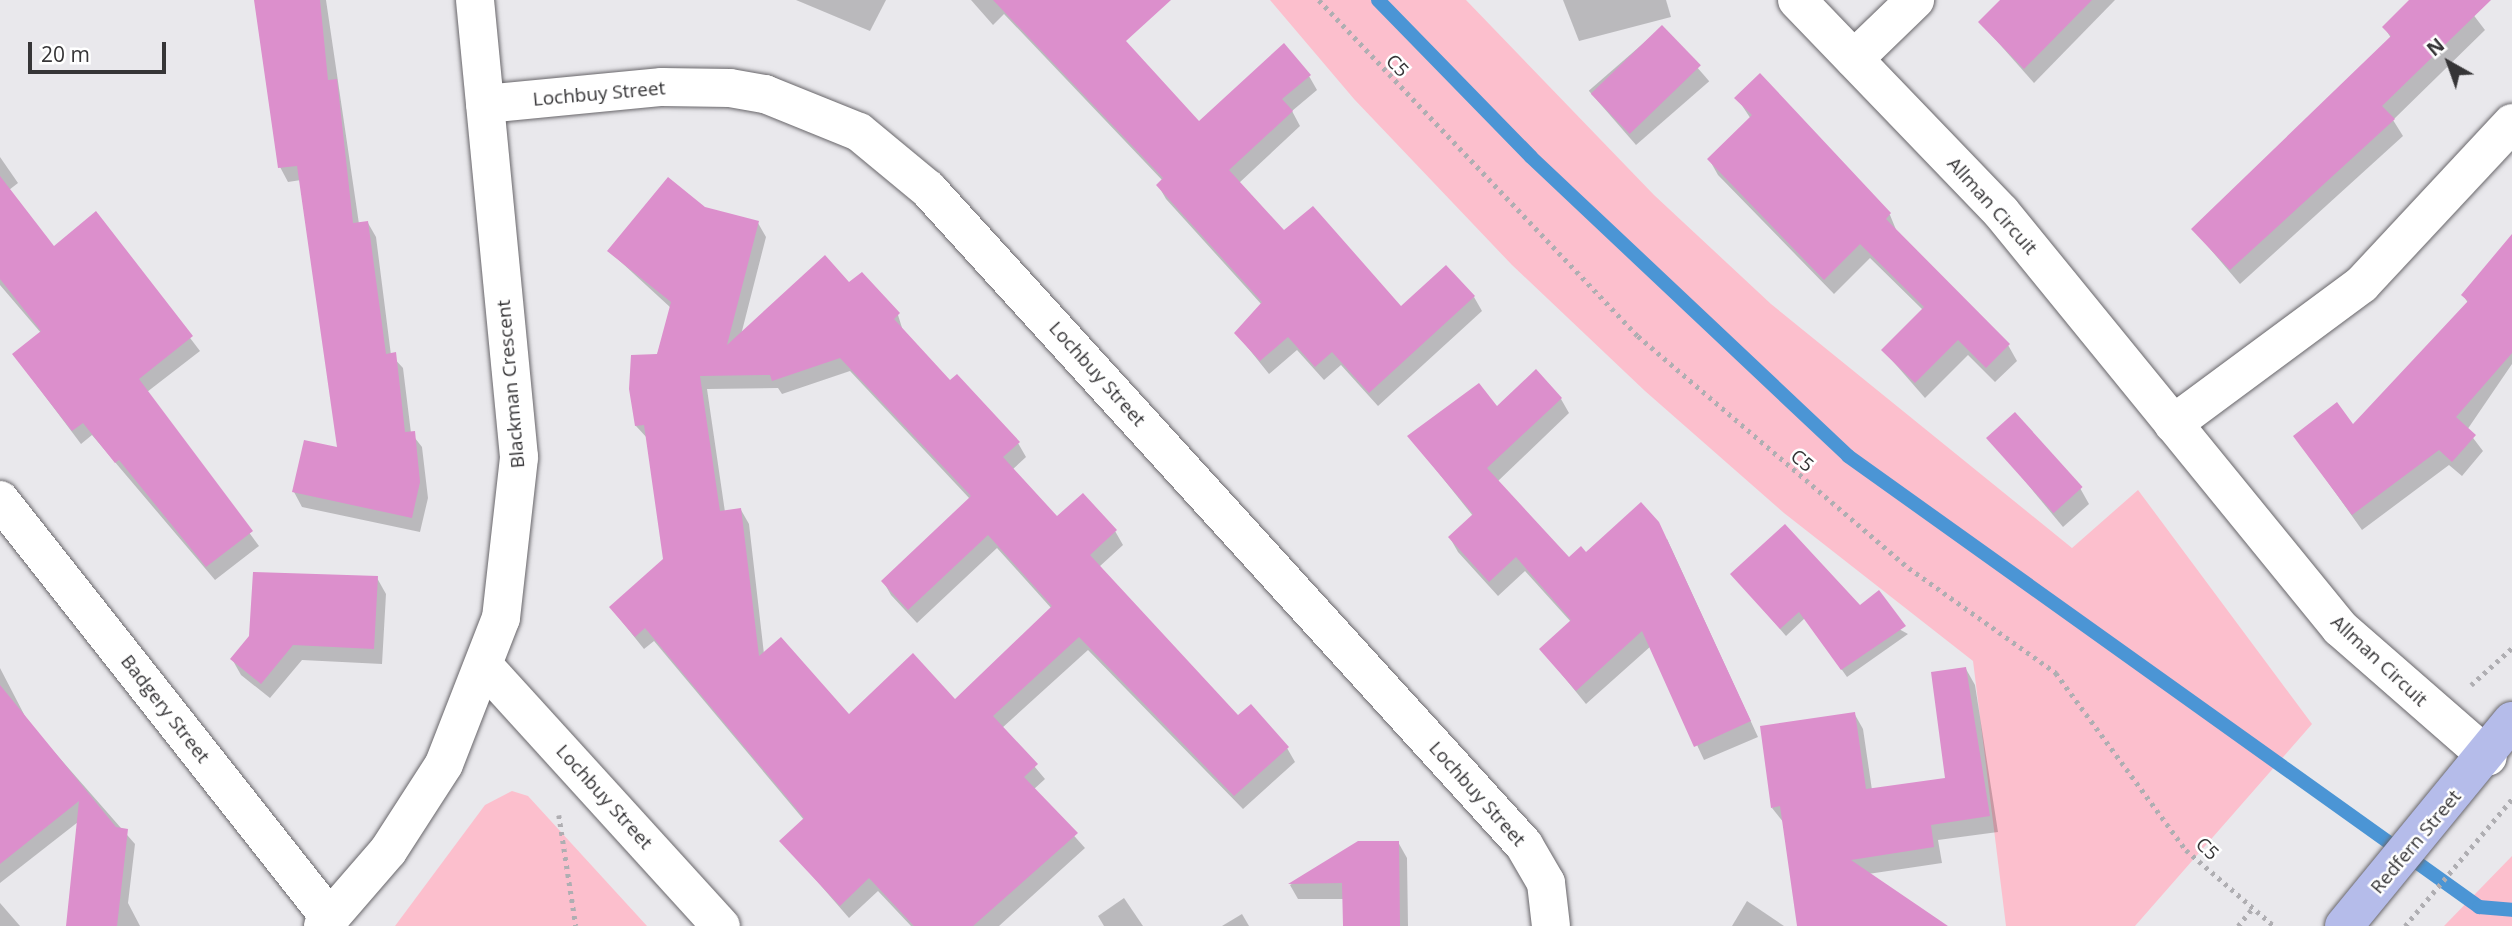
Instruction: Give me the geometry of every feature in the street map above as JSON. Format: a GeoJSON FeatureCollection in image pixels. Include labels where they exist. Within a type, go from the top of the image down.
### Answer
{"type":"FeatureCollection","features":[{"type":"Feature","properties":{"kind":"main road","name":"Redfern Street"},"geometry":{"type":"LineString","coordinates":[[2355,913],[2500,747],[2512,721]]}},
{"type":"Feature","properties":{"kind":"street","name":"Blackman Crescent"},"geometry":{"type":"LineString","coordinates":[[326,922],[388,850],[444,764],[486,668],[505,591],[519,457],[475,0]]}},
{"type":"Feature","properties":{"kind":"street","name":"Allman Circuit"},"geometry":{"type":"LineString","coordinates":[[1797,0],[2001,212],[2340,628],[2446,723],[2500,747]]}},
{"type":"Feature","properties":{"kind":"street"},"geometry":{"type":"LineString","coordinates":[[1854,59],[1915,0]]}},
{"type":"Feature","properties":{"kind":"street","name":"Lochbuy Street"},"geometry":{"type":"LineString","coordinates":[[485,104],[662,87],[730,88],[765,94],[859,132],[928,189],[1524,845],[1546,883],[1551,926]]}},
{"type":"Feature","properties":{"kind":"street"},"geometry":{"type":"LineString","coordinates":[[2173,424],[2362,284],[2512,123]]}},
{"type":"Feature","properties":{"kind":"street","name":"Badgery Street"},"geometry":{"type":"LineString","coordinates":[[0,500],[326,922]]}},
{"type":"Feature","properties":{"kind":"street","name":"Lochbuy Street"},"geometry":{"type":"LineString","coordinates":[[486,668],[721,926]]}},
{"type":"Feature","properties":{"kind":"path","name":"C5"},"geometry":{"type":"LineString","coordinates":[[1319,0],[1638,336],[1909,568],[2056,673],[2186,850],[2274,926]]}},
{"type":"Feature","properties":{"kind":"path"},"geometry":{"type":"LineString","coordinates":[[2446,723],[2473,692],[2471,685],[2512,649]]}},
{"type":"Feature","properties":{"kind":"path"},"geometry":{"type":"LineString","coordinates":[[576,926],[556,791],[577,766]]}},
{"type":"Feature","properties":{"kind":"path"},"geometry":{"type":"LineString","coordinates":[[2405,926],[2512,799]]}},
{"type":"Feature","properties":{"kind":"path"},"geometry":{"type":"LineString","coordinates":[[2238,926],[2252,909]]}},
{"type":"Feature","properties":{"kind":"shaded area"},"geometry":{"type":"Polygon","coordinates":[[[1270,0],[1466,0],[1654,195],[1771,304],[2072,548],[2138,490],[2312,724],[2135,926],[2006,926],[1973,661],[1784,513],[1645,391],[1512,265],[1354,99],[1270,0]]]}},
{"type":"Feature","properties":{"kind":"shaded area"},"geometry":{"type":"Polygon","coordinates":[[[512,791],[528,796],[647,926],[395,926],[485,805],[512,791]]]}},
{"type":"Feature","properties":{"kind":"shaded area"},"geometry":{"type":"Polygon","coordinates":[[[2512,856],[2512,926],[2444,926],[2512,856]]]}},
{"type":"Feature","properties":{"kind":"building"},"geometry":{"type":"Polygon","coordinates":[[[254,0],[320,0],[328,80],[337,79],[353,223],[368,221],[386,354],[396,352],[405,432],[415,431],[420,482],[412,518],[292,492],[304,440],[337,447],[297,166],[278,168],[254,0]]]}},
{"type":"Feature","properties":{"kind":"building"},"geometry":{"type":"Polygon","coordinates":[[[993,0],[1171,0],[1126,41],[1199,121],[1284,43],[1311,75],[1282,99],[1293,111],[1229,170],[1284,230],[1313,206],[1401,306],[1446,265],[1475,296],[1369,393],[1332,352],[1315,367],[1288,337],[1260,361],[1234,333],[1262,302],[1156,185],[1163,178],[993,0]]]}},
{"type":"Feature","properties":{"kind":"building"},"geometry":{"type":"Polygon","coordinates":[[[2000,0],[2092,0],[2024,69],[1978,22],[2000,0]]]}},
{"type":"Feature","properties":{"kind":"building"},"geometry":{"type":"Polygon","coordinates":[[[2409,0],[2491,0],[2382,106],[2395,119],[2230,270],[2191,229],[2391,36],[2382,27],[2409,0]]]}},
{"type":"Feature","properties":{"kind":"building"},"geometry":{"type":"Polygon","coordinates":[[[1662,25],[1701,65],[1630,134],[1591,94],[1662,25]]]}},
{"type":"Feature","properties":{"kind":"building"},"geometry":{"type":"Polygon","coordinates":[[[1760,73],[1891,213],[1886,219],[2010,344],[1986,368],[1958,340],[1915,383],[1881,350],[1924,307],[1860,244],[1824,280],[1707,159],[1752,115],[1734,98],[1760,73]]]}},
{"type":"Feature","properties":{"kind":"building"},"geometry":{"type":"Polygon","coordinates":[[[0,176],[54,246],[96,211],[193,336],[139,379],[253,531],[206,567],[119,460],[115,463],[83,423],[72,431],[12,354],[41,331],[0,279],[0,176]]]}},
{"type":"Feature","properties":{"kind":"building"},"geometry":{"type":"Polygon","coordinates":[[[668,177],[705,207],[759,221],[727,345],[825,255],[849,282],[862,272],[900,313],[894,319],[950,380],[957,374],[1020,442],[1003,457],[1057,516],[1083,493],[1117,530],[1090,555],[1238,715],[1251,704],[1289,747],[1234,796],[1079,637],[993,716],[1038,764],[1024,777],[1078,833],[973,926],[914,926],[869,878],[840,906],[779,841],[804,818],[645,628],[635,637],[609,607],[663,559],[644,425],[635,426],[629,389],[631,355],[657,354],[671,302],[607,251],[668,177]],[[840,358],[772,381],[770,375],[700,376],[720,511],[741,508],[759,656],[781,637],[849,714],[913,653],[955,699],[1052,606],[988,535],[908,610],[881,581],[971,496],[840,358]]]}},
{"type":"Feature","properties":{"kind":"building"},"geometry":{"type":"Polygon","coordinates":[[[2512,234],[2512,353],[2456,417],[2476,435],[2452,462],[2439,450],[2352,515],[2293,436],[2337,402],[2353,424],[2468,301],[2461,295],[2512,234]]]}},
{"type":"Feature","properties":{"kind":"building"},"geometry":{"type":"Polygon","coordinates":[[[1536,369],[1562,398],[1487,468],[1569,557],[1581,546],[1586,552],[1641,502],[1659,522],[1751,721],[1694,747],[1642,631],[1576,691],[1539,649],[1571,620],[1516,557],[1489,582],[1448,537],[1473,514],[1407,436],[1479,383],[1497,406],[1536,369]]]}},
{"type":"Feature","properties":{"kind":"building"},"geometry":{"type":"Polygon","coordinates":[[[2015,412],[2083,487],[2054,513],[1986,438],[2015,412]]]}},
{"type":"Feature","properties":{"kind":"building"},"geometry":{"type":"Polygon","coordinates":[[[1785,524],[1860,605],[1879,590],[1906,626],[1841,670],[1799,612],[1780,629],[1730,574],[1785,524]]]}},
{"type":"Feature","properties":{"kind":"building"},"geometry":{"type":"Polygon","coordinates":[[[253,572],[378,576],[374,649],[293,645],[261,684],[230,659],[249,636],[253,572]]]}},
{"type":"Feature","properties":{"kind":"building"},"geometry":{"type":"Polygon","coordinates":[[[1966,667],[1990,816],[1931,825],[1934,847],[1851,860],[1948,926],[1797,926],[1780,806],[1771,808],[1760,726],[1855,712],[1866,789],[1945,778],[1931,672],[1966,667]]]}},
{"type":"Feature","properties":{"kind":"building"},"geometry":{"type":"Polygon","coordinates":[[[0,685],[116,827],[128,829],[117,926],[66,926],[79,801],[0,864],[0,685]]]}},
{"type":"Feature","properties":{"kind":"building"},"geometry":{"type":"Polygon","coordinates":[[[1358,841],[1399,841],[1400,926],[1343,926],[1342,883],[1288,884],[1358,841]]]}},
{"type":"Feature","properties":{"kind":"waterway"},"geometry":{"type":"LineString","coordinates":[[1378,0],[1531,157],[1848,456],[2479,907],[2512,910]]}}]}
